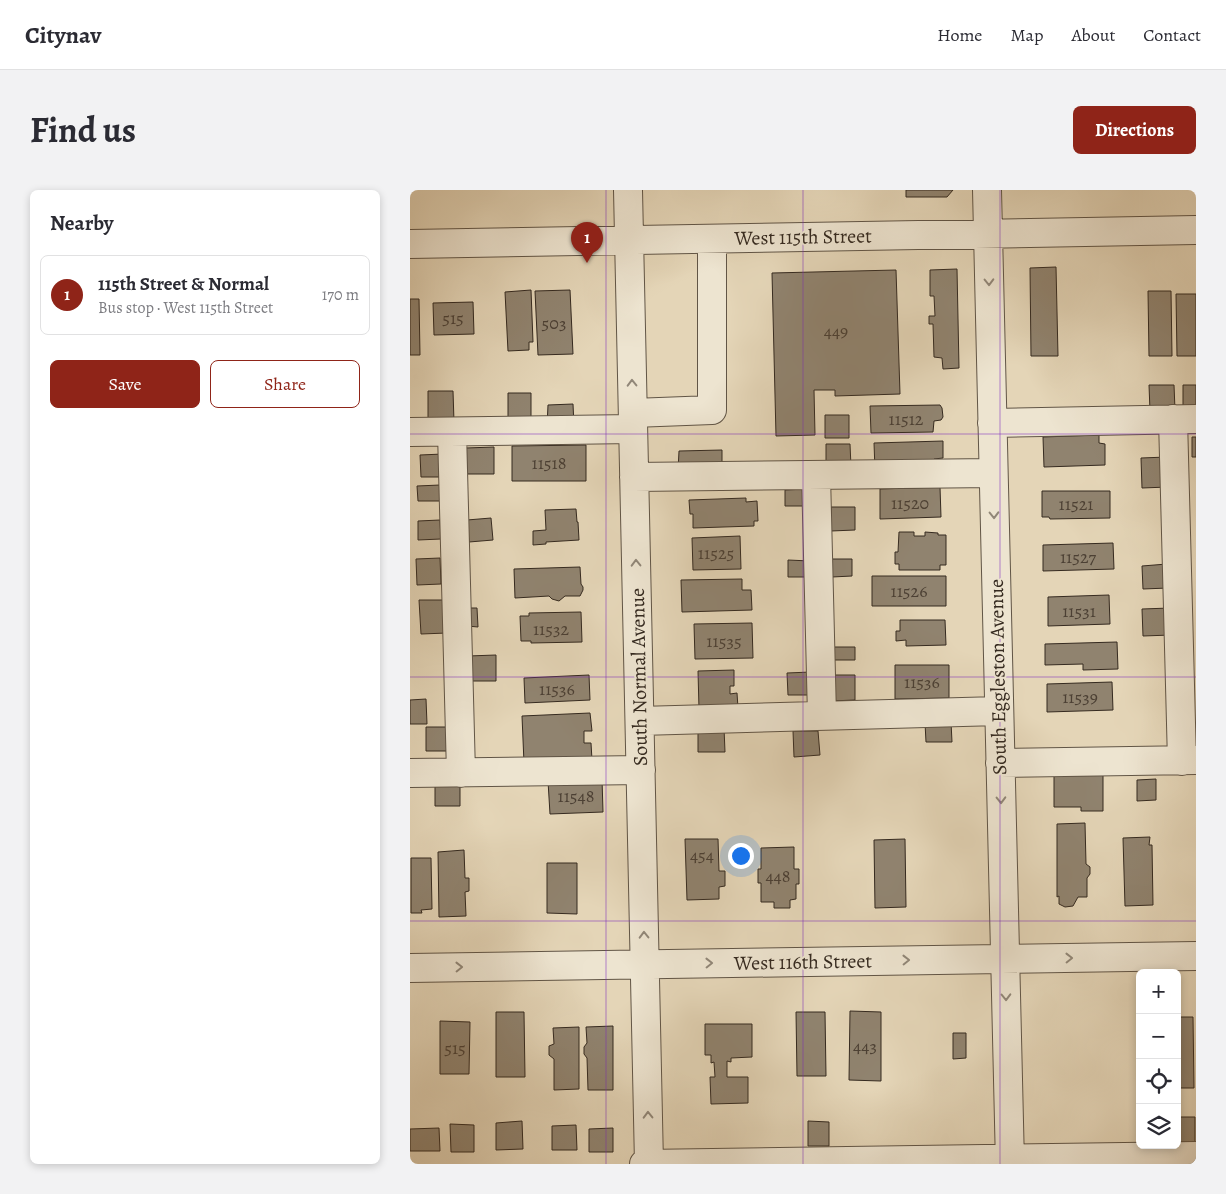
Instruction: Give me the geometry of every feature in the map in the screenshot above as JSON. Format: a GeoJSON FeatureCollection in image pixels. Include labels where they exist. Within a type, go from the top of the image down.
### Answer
{"type":"FeatureCollection","features":[{"type":"Feature","properties":{"kind":"street","name":"South Normal Avenue"},"geometry":{"type":"LineString","coordinates":[[628,190],[649,1164]]}},
{"type":"Feature","properties":{"kind":"street","name":"South Eggleston Avenue"},"geometry":{"type":"LineString","coordinates":[[987,190],[1010,1162]]}},
{"type":"Feature","properties":{"kind":"street","name":"West 115th Street"},"geometry":{"type":"LineString","coordinates":[[410,244],[1196,230]]}},
{"type":"Feature","properties":{"kind":"street"},"geometry":{"type":"LineString","coordinates":[[410,432],[452,432],[633,421],[712,410],[712,238]]}},
{"type":"Feature","properties":{"kind":"street"},"geometry":{"type":"LineString","coordinates":[[992,423],[1185,419],[1189,760],[1000,763]]}},
{"type":"Feature","properties":{"kind":"street"},"geometry":{"type":"LineString","coordinates":[[452,432],[461,772]]}},
{"type":"Feature","properties":{"kind":"street"},"geometry":{"type":"LineString","coordinates":[[634,477],[994,473]]}},
{"type":"Feature","properties":{"kind":"street"},"geometry":{"type":"LineString","coordinates":[[816,474],[822,716]]}},
{"type":"Feature","properties":{"kind":"street"},"geometry":{"type":"LineString","coordinates":[[640,721],[999,711]]}},
{"type":"Feature","properties":{"kind":"street"},"geometry":{"type":"LineString","coordinates":[[410,773],[641,770]]}},
{"type":"Feature","properties":{"kind":"street","name":"West 116th Street"},"geometry":{"type":"LineString","coordinates":[[410,968],[1196,956]]}},
{"type":"Feature","properties":{"kind":"street"},"geometry":{"type":"LineString","coordinates":[[644,1164],[1194,1159]]}},
{"type":"Feature","properties":{"kind":"building"},"geometry":{"type":"Polygon","coordinates":[[[906,190],[953,190],[947,197],[906,197],[906,190]]]}},
{"type":"Feature","properties":{"kind":"building"},"geometry":{"type":"Polygon","coordinates":[[[1056,267],[1058,356],[1031,356],[1030,268],[1056,267]]]}},
{"type":"Feature","properties":{"kind":"building"},"geometry":{"type":"Polygon","coordinates":[[[957,269],[959,368],[943,369],[942,358],[934,357],[933,324],[929,324],[929,316],[935,316],[934,296],[930,296],[930,270],[957,269]]]}},
{"type":"Feature","properties":{"kind":"building"},"geometry":{"type":"Polygon","coordinates":[[[896,270],[900,394],[835,396],[835,390],[814,390],[815,435],[776,436],[772,273],[896,270]]]}},
{"type":"Feature","properties":{"kind":"building"},"geometry":{"type":"Polygon","coordinates":[[[531,290],[533,342],[529,342],[529,350],[508,351],[505,292],[531,290]]]}},
{"type":"Feature","properties":{"kind":"building"},"geometry":{"type":"Polygon","coordinates":[[[570,290],[573,354],[538,355],[535,291],[570,290]]]}},
{"type":"Feature","properties":{"kind":"building"},"geometry":{"type":"Polygon","coordinates":[[[1148,291],[1171,291],[1172,356],[1149,356],[1148,291]]]}},
{"type":"Feature","properties":{"kind":"building"},"geometry":{"type":"Polygon","coordinates":[[[1176,294],[1196,294],[1196,356],[1177,356],[1176,294]]]}},
{"type":"Feature","properties":{"kind":"building"},"geometry":{"type":"Polygon","coordinates":[[[410,299],[419,299],[420,355],[410,355],[410,299]]]}},
{"type":"Feature","properties":{"kind":"building"},"geometry":{"type":"Polygon","coordinates":[[[473,302],[474,334],[434,335],[433,303],[473,302]]]}},
{"type":"Feature","properties":{"kind":"building"},"geometry":{"type":"Polygon","coordinates":[[[1149,385],[1174,385],[1175,410],[1150,411],[1149,385]]]}},
{"type":"Feature","properties":{"kind":"building"},"geometry":{"type":"Polygon","coordinates":[[[1183,385],[1196,385],[1196,410],[1183,410],[1183,385]]]}},
{"type":"Feature","properties":{"kind":"building"},"geometry":{"type":"Polygon","coordinates":[[[428,391],[453,391],[454,422],[428,423],[428,391]]]}},
{"type":"Feature","properties":{"kind":"building"},"geometry":{"type":"Polygon","coordinates":[[[508,393],[531,393],[531,418],[508,419],[508,393]]]}},
{"type":"Feature","properties":{"kind":"building"},"geometry":{"type":"Polygon","coordinates":[[[573,404],[574,426],[547,427],[548,405],[573,404]]]}},
{"type":"Feature","properties":{"kind":"building"},"geometry":{"type":"Polygon","coordinates":[[[940,405],[943,417],[941,420],[934,421],[933,432],[871,433],[870,406],[940,405]]]}},
{"type":"Feature","properties":{"kind":"building"},"geometry":{"type":"Polygon","coordinates":[[[825,415],[849,415],[849,438],[825,438],[825,415]]]}},
{"type":"Feature","properties":{"kind":"building"},"geometry":{"type":"Polygon","coordinates":[[[1099,435],[1099,443],[1105,444],[1105,465],[1044,467],[1043,437],[1099,435]]]}},
{"type":"Feature","properties":{"kind":"building"},"geometry":{"type":"Polygon","coordinates":[[[1192,437],[1196,437],[1196,457],[1192,457],[1192,437]]]}},
{"type":"Feature","properties":{"kind":"building"},"geometry":{"type":"Polygon","coordinates":[[[943,441],[943,458],[934,459],[934,468],[875,470],[874,443],[943,441]]]}},
{"type":"Feature","properties":{"kind":"building"},"geometry":{"type":"Polygon","coordinates":[[[826,444],[850,444],[851,467],[826,468],[826,444]]]}},
{"type":"Feature","properties":{"kind":"building"},"geometry":{"type":"Polygon","coordinates":[[[586,445],[586,481],[512,481],[512,446],[586,445]]]}},
{"type":"Feature","properties":{"kind":"building"},"geometry":{"type":"Polygon","coordinates":[[[494,447],[494,474],[467,474],[466,448],[494,447]]]}},
{"type":"Feature","properties":{"kind":"building"},"geometry":{"type":"Polygon","coordinates":[[[722,450],[722,471],[678,471],[679,451],[722,450]]]}},
{"type":"Feature","properties":{"kind":"building"},"geometry":{"type":"Polygon","coordinates":[[[443,454],[444,477],[421,477],[420,455],[443,454]]]}},
{"type":"Feature","properties":{"kind":"building"},"geometry":{"type":"Polygon","coordinates":[[[1167,457],[1168,487],[1142,488],[1141,458],[1167,457]]]}},
{"type":"Feature","properties":{"kind":"building"},"geometry":{"type":"Polygon","coordinates":[[[440,485],[440,501],[418,501],[417,486],[440,485]]]}},
{"type":"Feature","properties":{"kind":"building"},"geometry":{"type":"Polygon","coordinates":[[[940,487],[941,517],[880,519],[880,489],[940,487]]]}},
{"type":"Feature","properties":{"kind":"building"},"geometry":{"type":"Polygon","coordinates":[[[806,489],[807,506],[785,506],[785,490],[806,489]]]}},
{"type":"Feature","properties":{"kind":"building"},"geometry":{"type":"Polygon","coordinates":[[[1042,491],[1110,491],[1110,518],[1050,519],[1049,517],[1042,517],[1042,491]]]}},
{"type":"Feature","properties":{"kind":"building"},"geometry":{"type":"Polygon","coordinates":[[[746,498],[746,502],[757,501],[758,521],[754,521],[754,526],[693,528],[693,514],[690,514],[689,500],[746,498]]]}},
{"type":"Feature","properties":{"kind":"building"},"geometry":{"type":"Polygon","coordinates":[[[831,507],[855,507],[855,530],[831,531],[831,507]]]}},
{"type":"Feature","properties":{"kind":"building"},"geometry":{"type":"Polygon","coordinates":[[[576,509],[579,540],[546,542],[546,544],[533,545],[533,531],[546,530],[545,510],[576,509]]]}},
{"type":"Feature","properties":{"kind":"building"},"geometry":{"type":"Polygon","coordinates":[[[491,518],[493,540],[469,542],[467,520],[491,518]]]}},
{"type":"Feature","properties":{"kind":"building"},"geometry":{"type":"Polygon","coordinates":[[[440,520],[441,539],[418,540],[418,521],[440,520]]]}},
{"type":"Feature","properties":{"kind":"building"},"geometry":{"type":"Polygon","coordinates":[[[899,532],[914,532],[914,536],[925,536],[925,532],[946,535],[946,565],[940,565],[940,570],[899,570],[899,564],[895,564],[895,552],[898,552],[899,532]]]}},
{"type":"Feature","properties":{"kind":"building"},"geometry":{"type":"Polygon","coordinates":[[[740,536],[741,569],[693,570],[692,538],[740,536]]]}},
{"type":"Feature","properties":{"kind":"building"},"geometry":{"type":"Polygon","coordinates":[[[1113,543],[1114,569],[1043,571],[1043,545],[1113,543]]]}},
{"type":"Feature","properties":{"kind":"building"},"geometry":{"type":"Polygon","coordinates":[[[440,558],[441,584],[417,585],[416,559],[440,558]]]}},
{"type":"Feature","properties":{"kind":"building"},"geometry":{"type":"Polygon","coordinates":[[[831,559],[852,559],[852,576],[832,577],[831,559]]]}},
{"type":"Feature","properties":{"kind":"building"},"geometry":{"type":"Polygon","coordinates":[[[788,560],[810,561],[810,577],[788,577],[788,560]]]}},
{"type":"Feature","properties":{"kind":"building"},"geometry":{"type":"Polygon","coordinates":[[[1167,564],[1168,588],[1143,589],[1142,566],[1167,564]]]}},
{"type":"Feature","properties":{"kind":"building"},"geometry":{"type":"Polygon","coordinates":[[[580,567],[583,590],[580,596],[565,596],[559,601],[549,596],[515,598],[514,569],[580,567]]]}},
{"type":"Feature","properties":{"kind":"building"},"geometry":{"type":"Polygon","coordinates":[[[872,576],[946,576],[946,606],[872,606],[872,576]]]}},
{"type":"Feature","properties":{"kind":"building"},"geometry":{"type":"Polygon","coordinates":[[[742,579],[742,590],[751,590],[752,610],[682,612],[681,580],[742,579]]]}},
{"type":"Feature","properties":{"kind":"building"},"geometry":{"type":"Polygon","coordinates":[[[1109,595],[1110,624],[1048,626],[1048,597],[1109,595]]]}},
{"type":"Feature","properties":{"kind":"building"},"geometry":{"type":"Polygon","coordinates":[[[419,600],[446,600],[447,633],[421,634],[419,600]]]}},
{"type":"Feature","properties":{"kind":"building"},"geometry":{"type":"Polygon","coordinates":[[[466,608],[477,608],[478,627],[467,626],[466,608]]]}},
{"type":"Feature","properties":{"kind":"building"},"geometry":{"type":"Polygon","coordinates":[[[1170,608],[1171,635],[1143,636],[1142,609],[1170,608]]]}},
{"type":"Feature","properties":{"kind":"building"},"geometry":{"type":"Polygon","coordinates":[[[581,612],[582,642],[531,643],[531,641],[521,641],[520,616],[529,616],[529,613],[581,612]]]}},
{"type":"Feature","properties":{"kind":"building"},"geometry":{"type":"Polygon","coordinates":[[[900,620],[945,620],[946,645],[906,646],[906,640],[896,641],[896,631],[900,631],[900,620]]]}},
{"type":"Feature","properties":{"kind":"building"},"geometry":{"type":"Polygon","coordinates":[[[752,623],[753,658],[695,659],[694,624],[752,623]]]}},
{"type":"Feature","properties":{"kind":"building"},"geometry":{"type":"Polygon","coordinates":[[[1117,642],[1118,669],[1083,670],[1083,664],[1045,665],[1045,644],[1117,642]]]}},
{"type":"Feature","properties":{"kind":"building"},"geometry":{"type":"Polygon","coordinates":[[[832,647],[855,647],[855,660],[833,660],[832,647]]]}},
{"type":"Feature","properties":{"kind":"building"},"geometry":{"type":"Polygon","coordinates":[[[496,655],[496,681],[469,681],[468,656],[496,655]]]}},
{"type":"Feature","properties":{"kind":"building"},"geometry":{"type":"Polygon","coordinates":[[[895,665],[949,665],[949,698],[895,699],[895,665]]]}},
{"type":"Feature","properties":{"kind":"building"},"geometry":{"type":"Polygon","coordinates":[[[734,670],[734,686],[730,686],[730,694],[737,693],[738,708],[699,709],[698,671],[734,670]]]}},
{"type":"Feature","properties":{"kind":"building"},"geometry":{"type":"Polygon","coordinates":[[[811,672],[811,695],[788,695],[787,673],[811,672]]]}},
{"type":"Feature","properties":{"kind":"building"},"geometry":{"type":"Polygon","coordinates":[[[589,675],[590,700],[525,703],[524,678],[589,675]]]}},
{"type":"Feature","properties":{"kind":"building"},"geometry":{"type":"Polygon","coordinates":[[[830,675],[855,675],[855,700],[831,701],[830,675]]]}},
{"type":"Feature","properties":{"kind":"building"},"geometry":{"type":"Polygon","coordinates":[[[1112,682],[1113,710],[1047,712],[1047,684],[1112,682]]]}},
{"type":"Feature","properties":{"kind":"building"},"geometry":{"type":"Polygon","coordinates":[[[426,699],[427,724],[410,724],[410,700],[426,699]]]}},
{"type":"Feature","properties":{"kind":"building"},"geometry":{"type":"Polygon","coordinates":[[[590,713],[592,731],[584,731],[584,743],[591,743],[592,760],[524,763],[522,716],[590,713]]]}},
{"type":"Feature","properties":{"kind":"building"},"geometry":{"type":"Polygon","coordinates":[[[951,722],[952,742],[926,742],[925,723],[951,722]]]}},
{"type":"Feature","properties":{"kind":"building"},"geometry":{"type":"Polygon","coordinates":[[[426,727],[449,727],[449,751],[426,751],[426,727]]]}},
{"type":"Feature","properties":{"kind":"building"},"geometry":{"type":"Polygon","coordinates":[[[698,728],[724,728],[725,752],[698,752],[698,728]]]}},
{"type":"Feature","properties":{"kind":"building"},"geometry":{"type":"Polygon","coordinates":[[[793,731],[818,731],[820,755],[794,757],[793,731]]]}},
{"type":"Feature","properties":{"kind":"building"},"geometry":{"type":"Polygon","coordinates":[[[1054,772],[1103,773],[1103,811],[1081,811],[1081,807],[1054,807],[1054,772]]]}},
{"type":"Feature","properties":{"kind":"building"},"geometry":{"type":"Polygon","coordinates":[[[602,779],[603,812],[550,814],[548,781],[602,779]]]}},
{"type":"Feature","properties":{"kind":"building"},"geometry":{"type":"Polygon","coordinates":[[[1156,779],[1156,800],[1137,801],[1137,780],[1156,779]]]}},
{"type":"Feature","properties":{"kind":"building"},"geometry":{"type":"Polygon","coordinates":[[[460,782],[460,806],[435,806],[435,783],[460,782]]]}},
{"type":"Feature","properties":{"kind":"building"},"geometry":{"type":"Polygon","coordinates":[[[1085,823],[1086,864],[1090,867],[1090,874],[1087,878],[1087,897],[1078,897],[1073,906],[1065,907],[1059,904],[1059,896],[1057,897],[1057,824],[1085,823]]]}},
{"type":"Feature","properties":{"kind":"building"},"geometry":{"type":"Polygon","coordinates":[[[1150,837],[1149,845],[1152,845],[1153,905],[1125,906],[1123,838],[1150,837]]]}},
{"type":"Feature","properties":{"kind":"building"},"geometry":{"type":"Polygon","coordinates":[[[685,839],[718,839],[719,871],[725,871],[725,886],[719,887],[719,899],[687,900],[685,839]]]}},
{"type":"Feature","properties":{"kind":"building"},"geometry":{"type":"Polygon","coordinates":[[[905,839],[906,907],[875,908],[874,840],[905,839]]]}},
{"type":"Feature","properties":{"kind":"building"},"geometry":{"type":"Polygon","coordinates":[[[794,847],[794,869],[799,869],[796,899],[790,900],[790,908],[774,908],[774,902],[761,902],[761,883],[758,883],[758,869],[761,869],[761,848],[794,847]]]}},
{"type":"Feature","properties":{"kind":"building"},"geometry":{"type":"Polygon","coordinates":[[[464,850],[465,878],[469,878],[469,891],[465,892],[466,916],[439,917],[438,852],[464,850]]]}},
{"type":"Feature","properties":{"kind":"building"},"geometry":{"type":"Polygon","coordinates":[[[411,858],[431,858],[432,909],[421,910],[422,913],[411,913],[411,858]]]}},
{"type":"Feature","properties":{"kind":"building"},"geometry":{"type":"Polygon","coordinates":[[[547,863],[577,863],[577,914],[547,913],[547,863]]]}},
{"type":"Feature","properties":{"kind":"building"},"geometry":{"type":"Polygon","coordinates":[[[850,1011],[881,1012],[881,1081],[849,1080],[850,1011]]]}},
{"type":"Feature","properties":{"kind":"building"},"geometry":{"type":"Polygon","coordinates":[[[496,1012],[524,1012],[525,1077],[496,1077],[496,1012]]]}},
{"type":"Feature","properties":{"kind":"building"},"geometry":{"type":"Polygon","coordinates":[[[796,1012],[825,1012],[826,1076],[797,1076],[796,1012]]]}},
{"type":"Feature","properties":{"kind":"building"},"geometry":{"type":"Polygon","coordinates":[[[1181,1017],[1193,1017],[1194,1088],[1181,1088],[1181,1017]]]}},
{"type":"Feature","properties":{"kind":"building"},"geometry":{"type":"Polygon","coordinates":[[[440,1021],[470,1022],[469,1074],[440,1074],[440,1021]]]}},
{"type":"Feature","properties":{"kind":"building"},"geometry":{"type":"Polygon","coordinates":[[[705,1024],[752,1024],[752,1057],[731,1058],[731,1062],[727,1061],[727,1077],[748,1077],[748,1103],[711,1104],[710,1077],[715,1077],[714,1062],[711,1063],[711,1055],[705,1055],[705,1024]]]}},
{"type":"Feature","properties":{"kind":"building"},"geometry":{"type":"Polygon","coordinates":[[[613,1026],[613,1090],[588,1090],[587,1058],[584,1054],[584,1047],[587,1043],[586,1027],[613,1026]]]}},
{"type":"Feature","properties":{"kind":"building"},"geometry":{"type":"Polygon","coordinates":[[[579,1027],[579,1089],[554,1090],[554,1059],[549,1055],[549,1046],[554,1044],[553,1028],[579,1027]]]}},
{"type":"Feature","properties":{"kind":"building"},"geometry":{"type":"Polygon","coordinates":[[[953,1033],[966,1033],[966,1058],[953,1059],[953,1033]]]}},
{"type":"Feature","properties":{"kind":"building"},"geometry":{"type":"Polygon","coordinates":[[[1181,1117],[1195,1117],[1195,1143],[1181,1143],[1181,1117]]]}},
{"type":"Feature","properties":{"kind":"building"},"geometry":{"type":"Polygon","coordinates":[[[522,1121],[523,1149],[496,1150],[496,1123],[522,1121]]]}},
{"type":"Feature","properties":{"kind":"building"},"geometry":{"type":"Polygon","coordinates":[[[808,1121],[829,1122],[829,1146],[808,1146],[808,1121]]]}},
{"type":"Feature","properties":{"kind":"building"},"geometry":{"type":"Polygon","coordinates":[[[450,1124],[474,1125],[474,1152],[451,1152],[450,1124]]]}},
{"type":"Feature","properties":{"kind":"building"},"geometry":{"type":"Polygon","coordinates":[[[576,1125],[577,1150],[552,1150],[552,1126],[576,1125]]]}},
{"type":"Feature","properties":{"kind":"building"},"geometry":{"type":"Polygon","coordinates":[[[439,1128],[440,1151],[410,1151],[410,1129],[439,1128]]]}},
{"type":"Feature","properties":{"kind":"building"},"geometry":{"type":"Polygon","coordinates":[[[613,1128],[613,1152],[589,1152],[589,1129],[613,1128]]]}},
{"type":"Feature","properties":{"kind":"place","name":"115th Street & Normal"},"geometry":{"type":"Point","coordinates":[587,263]}}]}
